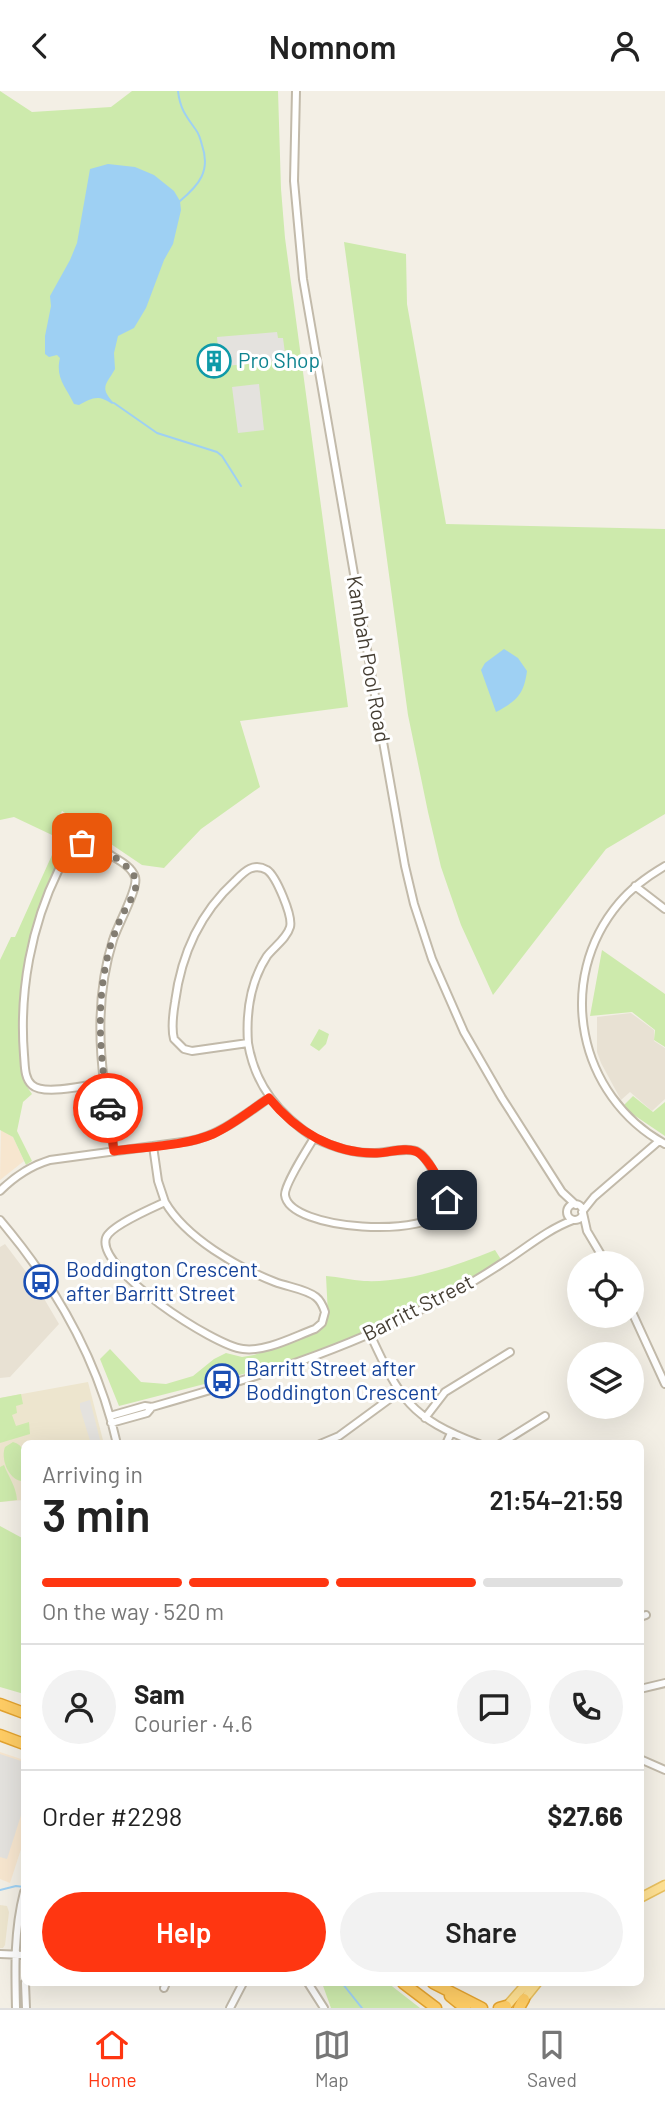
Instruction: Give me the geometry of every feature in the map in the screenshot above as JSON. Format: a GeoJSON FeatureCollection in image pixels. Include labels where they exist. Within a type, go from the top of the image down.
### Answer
{"type":"FeatureCollection","features":[{"type":"Feature","properties":{"kind":"highway"},"geometry":{"type":"LineString","coordinates":[[0,1704],[21,1712]]}},
{"type":"Feature","properties":{"kind":"highway"},"geometry":{"type":"LineString","coordinates":[[0,1735],[21,1743]]}},
{"type":"Feature","properties":{"kind":"highway"},"geometry":{"type":"LineString","coordinates":[[407,1986],[436,2008]]}},
{"type":"Feature","properties":{"kind":"highway"},"geometry":{"type":"LineString","coordinates":[[437,1986],[466,2008]]}},
{"type":"Feature","properties":{"kind":"highway"},"geometry":{"type":"LineString","coordinates":[[439,1986],[482,2008]]}},
{"type":"Feature","properties":{"kind":"main road"},"geometry":{"type":"LineString","coordinates":[[644,1896],[665,1885]]}},
{"type":"Feature","properties":{"kind":"main road"},"geometry":{"type":"LineString","coordinates":[[512,2006],[525,1986]]}},
{"type":"Feature","properties":{"kind":"main road"},"geometry":{"type":"LineString","coordinates":[[512,2006],[534,1986]]}},
{"type":"Feature","properties":{"kind":"street","name":"Kambah Pool Road"},"geometry":{"type":"LineString","coordinates":[[296,91],[295,201],[303,279],[384,749],[414,904],[432,959],[464,1032],[562,1192],[576,1205]]}},
{"type":"Feature","properties":{"kind":"street"},"geometry":{"type":"LineString","coordinates":[[104,1082],[42,1090],[32,1085],[26,1074],[23,1015],[32,944],[44,903],[61,865],[71,848],[82,843],[95,846],[127,867],[136,881],[135,890],[114,937],[102,986],[100,1037],[114,1151]]}},
{"type":"Feature","properties":{"kind":"street"},"geometry":{"type":"LineString","coordinates":[[574,1220],[580,1218],[594,1198],[662,1142],[631,1119],[606,1090],[592,1061],[582,1020],[582,988],[592,948],[611,912],[635,886],[665,866]]}},
{"type":"Feature","properties":{"kind":"street"},"geometry":{"type":"LineString","coordinates":[[248,1043],[192,1051],[184,1049],[177,1044],[173,1035],[174,1009],[183,964],[201,923],[228,887],[247,870],[260,867],[275,879],[291,920],[287,932],[268,955],[256,979],[249,1006],[248,1043],[253,1064],[269,1098],[295,1125],[313,1138],[338,1148],[355,1152],[388,1153],[409,1149],[416,1151],[424,1158],[444,1190],[447,1200],[444,1210],[434,1218],[383,1227],[340,1224],[297,1212],[288,1202],[286,1190],[313,1138]]}},
{"type":"Feature","properties":{"kind":"street"},"geometry":{"type":"LineString","coordinates":[[635,886],[665,909]]}},
{"type":"Feature","properties":{"kind":"street"},"geometry":{"type":"LineString","coordinates":[[0,1191],[18,1175],[43,1162],[210,1135],[269,1098]]}},
{"type":"Feature","properties":{"kind":"street"},"geometry":{"type":"LineString","coordinates":[[153,1146],[158,1181],[165,1202],[184,1224],[221,1255],[264,1278],[310,1293],[317,1298],[325,1312],[322,1323],[315,1329],[261,1348],[242,1349],[203,1333],[158,1303],[110,1258],[105,1241],[112,1230],[165,1202]]}},
{"type":"Feature","properties":{"kind":"street","name":"Kambah Pool Road"},"geometry":{"type":"LineString","coordinates":[[562,1192],[567,1211]]}},
{"type":"Feature","properties":{"kind":"street"},"geometry":{"type":"LineString","coordinates":[[587,1231],[569,1218],[567,1211],[570,1206],[594,1198]]}},
{"type":"Feature","properties":{"kind":"street"},"geometry":{"type":"LineString","coordinates":[[576,1205],[580,1207],[587,1231],[599,1251]]}},
{"type":"Feature","properties":{"kind":"street","name":"Barritt Street"},"geometry":{"type":"LineString","coordinates":[[555,1227],[567,1211]]}},
{"type":"Feature","properties":{"kind":"street"},"geometry":{"type":"LineString","coordinates":[[0,1220],[36,1265],[77,1332],[97,1380],[116,1440]]}},
{"type":"Feature","properties":{"kind":"street","name":"Barritt Street"},"geometry":{"type":"LineString","coordinates":[[111,1419],[147,1413],[152,1407],[286,1367],[370,1334],[454,1292],[500,1265],[555,1227],[574,1220]]}},
{"type":"Feature","properties":{"kind":"street"},"geometry":{"type":"LineString","coordinates":[[639,1328],[665,1384]]}},
{"type":"Feature","properties":{"kind":"street"},"geometry":{"type":"LineString","coordinates":[[370,1334],[399,1392],[425,1418],[469,1440]]}},
{"type":"Feature","properties":{"kind":"street"},"geometry":{"type":"LineString","coordinates":[[425,1418],[445,1392],[510,1352]]}},
{"type":"Feature","properties":{"kind":"street"},"geometry":{"type":"LineString","coordinates":[[329,1440],[399,1392]]}},
{"type":"Feature","properties":{"kind":"street"},"geometry":{"type":"LineString","coordinates":[[506,1440],[545,1416]]}},
{"type":"Feature","properties":{"kind":"street"},"geometry":{"type":"LineString","coordinates":[[448,1440],[451,1433]]}},
{"type":"Feature","properties":{"kind":"street"},"geometry":{"type":"LineString","coordinates":[[644,1688],[665,1683]]}},
{"type":"Feature","properties":{"kind":"street"},"geometry":{"type":"LineString","coordinates":[[644,1761],[665,1770]]}},
{"type":"Feature","properties":{"kind":"street"},"geometry":{"type":"LineString","coordinates":[[16,2008],[16,1929],[21,1911]]}},
{"type":"Feature","properties":{"kind":"street"},"geometry":{"type":"LineString","coordinates":[[0,1954],[21,1955]]}},
{"type":"Feature","properties":{"kind":"street"},"geometry":{"type":"LineString","coordinates":[[25,1986],[26,2008]]}},
{"type":"Feature","properties":{"kind":"street"},"geometry":{"type":"LineString","coordinates":[[230,2008],[241,1986]]}},
{"type":"Feature","properties":{"kind":"street"},"geometry":{"type":"LineString","coordinates":[[310,1986],[324,2008]]}},
{"type":"Feature","properties":{"kind":"shaded area"},"geometry":{"type":"Polygon","coordinates":[[[277,332],[278,338],[283,338],[285,353],[280,354],[280,361],[225,366],[219,359],[217,337],[277,332]]]}},
{"type":"Feature","properties":{"kind":"shaded area"},"geometry":{"type":"Polygon","coordinates":[[[259,384],[264,430],[238,433],[232,387],[259,384]]]}},
{"type":"Feature","properties":{"kind":"shaded area"},"geometry":{"type":"Polygon","coordinates":[[[631,1013],[654,1030],[654,1041],[665,1048],[665,1099],[652,1111],[630,1092],[621,1100],[597,1052],[597,1017],[631,1013]]]}},
{"type":"Feature","properties":{"kind":"shaded area"},"geometry":{"type":"Polygon","coordinates":[[[1,1129],[13,1137],[24,1161],[0,1180],[1,1129]]]}},
{"type":"Feature","properties":{"kind":"shaded area"},"geometry":{"type":"Polygon","coordinates":[[[5,1244],[36,1285],[59,1324],[10,1377],[0,1378],[0,1247],[5,1244]]]}},
{"type":"Feature","properties":{"kind":"shaded area"},"geometry":{"type":"Polygon","coordinates":[[[88,1382],[103,1440],[21,1440],[21,1500],[0,1502],[0,1398],[88,1382]]]}},
{"type":"Feature","properties":{"kind":"shaded area"},"geometry":{"type":"Polygon","coordinates":[[[90,1400],[100,1440],[90,1440],[80,1403],[90,1400]]]}},
{"type":"Feature","properties":{"kind":"shaded area"},"geometry":{"type":"Polygon","coordinates":[[[0,1752],[21,1759],[21,1849],[10,1883],[0,1879],[0,1752]]]}},
{"type":"Feature","properties":{"kind":"shaded area"},"geometry":{"type":"Polygon","coordinates":[[[0,1754],[21,1761],[21,1815],[7,1859],[0,1857],[0,1754]]]}},
{"type":"Feature","properties":{"kind":"shaded area"},"geometry":{"type":"Polygon","coordinates":[[[0,1905],[7,1906],[9,1912],[3,1948],[0,1948],[0,1905]]]}},
{"type":"Feature","properties":{"kind":"green space"},"geometry":{"type":"Polygon","coordinates":[[[0,91],[32,112],[111,107],[132,91],[278,91],[285,238],[348,707],[240,721],[260,787],[201,829],[164,868],[142,865],[62,811],[52,835],[14,817],[0,820],[0,91]]]}},
{"type":"Feature","properties":{"kind":"green space"},"geometry":{"type":"Polygon","coordinates":[[[344,242],[406,254],[407,304],[446,524],[665,529],[665,814],[606,849],[493,995],[461,925],[441,867],[408,715],[344,242]]]}},
{"type":"Feature","properties":{"kind":"green space"},"geometry":{"type":"Polygon","coordinates":[[[61,835],[73,841],[40,907],[26,961],[22,998],[21,1067],[24,1080],[32,1094],[23,1102],[17,1131],[32,1161],[26,1165],[13,1137],[0,1130],[0,960],[11,937],[15,937],[61,835]]]}},
{"type":"Feature","properties":{"kind":"green space"},"geometry":{"type":"Polygon","coordinates":[[[602,950],[665,994],[665,1047],[654,1040],[655,1030],[632,1012],[590,1016],[602,950]]]}},
{"type":"Feature","properties":{"kind":"green space"},"geometry":{"type":"Polygon","coordinates":[[[319,1029],[329,1034],[326,1044],[319,1051],[310,1045],[319,1029]]]}},
{"type":"Feature","properties":{"kind":"green space"},"geometry":{"type":"Polygon","coordinates":[[[633,1096],[653,1112],[665,1102],[665,1136],[622,1107],[633,1096]]]}},
{"type":"Feature","properties":{"kind":"green space"},"geometry":{"type":"Polygon","coordinates":[[[495,1250],[502,1261],[445,1295],[369,1332],[309,1357],[119,1406],[100,1359],[110,1349],[141,1382],[166,1384],[193,1376],[226,1353],[242,1357],[254,1355],[319,1332],[328,1315],[326,1276],[364,1281],[397,1279],[448,1267],[495,1250]]]}},
{"type":"Feature","properties":{"kind":"green space"},"geometry":{"type":"Polygon","coordinates":[[[21,1394],[23,1404],[16,1406],[17,1413],[12,1415],[16,1426],[29,1422],[30,1434],[0,1443],[0,1398],[21,1394]]]}},
{"type":"Feature","properties":{"kind":"green space"},"geometry":{"type":"Polygon","coordinates":[[[13,1442],[21,1447],[21,1480],[14,1478],[7,1469],[5,1447],[13,1442]]]}},
{"type":"Feature","properties":{"kind":"green space"},"geometry":{"type":"Polygon","coordinates":[[[4,1465],[17,1500],[0,1502],[0,1467],[4,1465]]]}},
{"type":"Feature","properties":{"kind":"green space"},"geometry":{"type":"Polygon","coordinates":[[[0,1526],[21,1537],[21,1693],[0,1687],[0,1526]]]}},
{"type":"Feature","properties":{"kind":"green space"},"geometry":{"type":"Polygon","coordinates":[[[323,1986],[392,1986],[420,2008],[331,2008],[323,1986]]]}},
{"type":"Feature","properties":{"kind":"water"},"geometry":{"type":"Polygon","coordinates":[[[108,164],[135,167],[154,175],[174,191],[180,201],[181,210],[173,244],[146,308],[134,328],[118,336],[114,353],[115,369],[105,389],[114,403],[95,398],[79,405],[74,404],[62,382],[60,358],[57,355],[49,357],[45,354],[45,336],[51,306],[50,296],[77,243],[90,169],[108,164]]]}},
{"type":"Feature","properties":{"kind":"water"},"geometry":{"type":"Polygon","coordinates":[[[504,649],[518,658],[527,671],[524,686],[518,696],[496,712],[481,670],[485,663],[504,649]]]}},
{"type":"Feature","properties":{"kind":"waterway"},"geometry":{"type":"LineString","coordinates":[[178,91],[184,112],[200,137],[205,162],[202,177],[180,201]]}},
{"type":"Feature","properties":{"kind":"waterway"},"geometry":{"type":"LineString","coordinates":[[114,403],[157,433],[217,452],[241,486]]}},
{"type":"Feature","properties":{"kind":"waterway"},"geometry":{"type":"LineString","coordinates":[[0,1890],[21,1887]]}},
{"type":"Feature","properties":{"kind":"waterway"},"geometry":{"type":"LineString","coordinates":[[344,1986],[362,2008]]}},
{"type":"Feature","properties":{"kind":"way so far"},"geometry":{"type":"LineString","coordinates":[[82,843],[95,846],[127,867],[136,881],[135,890],[122,914],[110,949],[102,986],[100,1037],[108,1108]]}},
{"type":"Feature","properties":{"kind":"place","name":"Pro Shop"},"geometry":{"type":"Point","coordinates":[214,361]}},
{"type":"Feature","properties":{"kind":"place","name":"Boddington Crescent after Barritt Street"},"geometry":{"type":"Point","coordinates":[41,1282]}},
{"type":"Feature","properties":{"kind":"place","name":"Barritt Street after Boddington Crescent"},"geometry":{"type":"Point","coordinates":[222,1381]}},
{"type":"Feature","properties":{"kind":"route"},"geometry":{"type":"LineString","coordinates":[[108,1108],[114,1151],[210,1135],[269,1098],[295,1125],[321,1142],[363,1153],[388,1153],[409,1149],[416,1151],[424,1158],[444,1190],[447,1200]]}}]}
